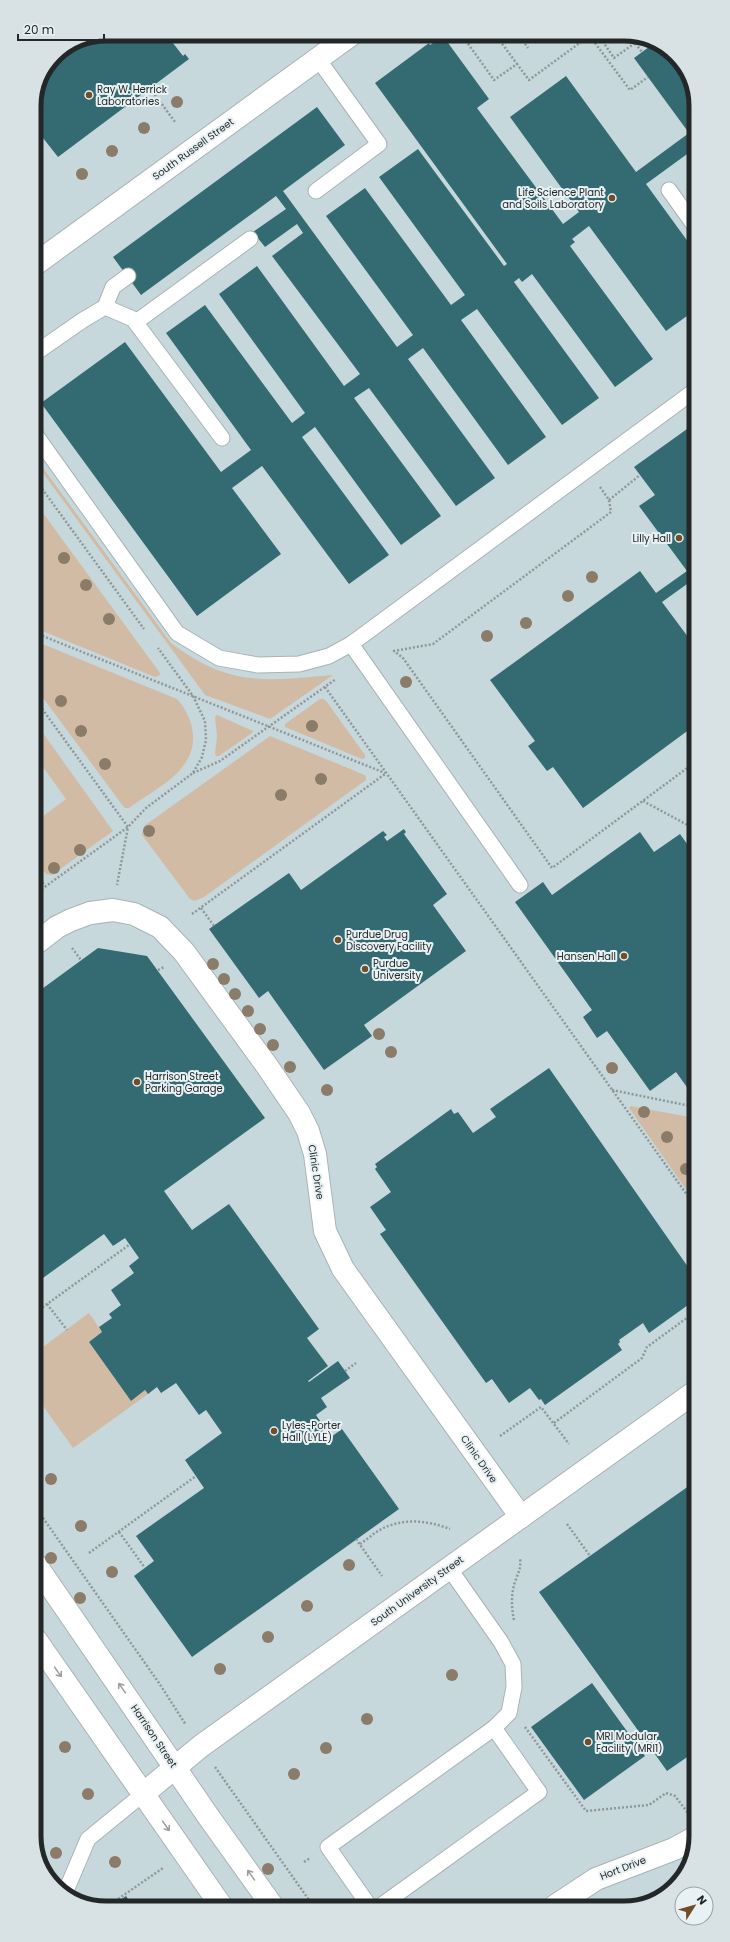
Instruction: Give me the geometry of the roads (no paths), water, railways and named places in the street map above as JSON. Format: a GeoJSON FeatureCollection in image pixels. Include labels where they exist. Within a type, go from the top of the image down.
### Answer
{"type":"FeatureCollection","features":[{"type":"Feature","properties":{"kind":"street","name":"South Russell Street"},"geometry":{"type":"LineString","coordinates":[[41,260],[342,41]]}},
{"type":"Feature","properties":{"kind":"street","name":"Clinic Drive"},"geometry":{"type":"LineString","coordinates":[[41,940],[58,927],[72,920],[90,913],[113,910],[134,914],[160,927],[184,952],[299,1113],[308,1132],[315,1154],[325,1231],[343,1269],[521,1517]]}},
{"type":"Feature","properties":{"kind":"street","name":"South University Street"},"geometry":{"type":"LineString","coordinates":[[143,1794],[201,1746],[689,1396]]}},
{"type":"Feature","properties":{"kind":"street","name":"Harrison Street"},"geometry":{"type":"LineString","coordinates":[[41,1572],[269,1901]]}},
{"type":"Feature","properties":{"kind":"street"},"geometry":{"type":"LineString","coordinates":[[41,1650],[218,1901]]}},
{"type":"Feature","properties":{"kind":"street","name":"Hort Drive"},"geometry":{"type":"LineString","coordinates":[[563,1901],[596,1879],[674,1849],[688,1841]]}},
{"type":"Feature","properties":{"kind":"lane"},"geometry":{"type":"LineString","coordinates":[[316,191],[379,144],[318,59]]}},
{"type":"Feature","properties":{"kind":"lane"},"geometry":{"type":"LineString","coordinates":[[669,190],[689,218]]}},
{"type":"Feature","properties":{"kind":"lane"},"geometry":{"type":"LineString","coordinates":[[136,322],[250,238]]}},
{"type":"Feature","properties":{"kind":"lane"},"geometry":{"type":"LineString","coordinates":[[41,349],[83,320],[105,307],[113,287],[128,276]]}},
{"type":"Feature","properties":{"kind":"lane"},"geometry":{"type":"LineString","coordinates":[[105,307],[134,319],[222,438]]}},
{"type":"Feature","properties":{"kind":"lane"},"geometry":{"type":"LineString","coordinates":[[41,442],[177,633],[219,658],[258,665],[299,664],[329,656],[351,644],[689,395]]}},
{"type":"Feature","properties":{"kind":"lane"},"geometry":{"type":"LineString","coordinates":[[351,644],[520,885]]}},
{"type":"Feature","properties":{"kind":"lane"},"geometry":{"type":"LineString","coordinates":[[366,1901],[328,1847],[494,1728],[509,1713],[514,1687],[513,1664],[501,1642],[449,1568]]}},
{"type":"Feature","properties":{"kind":"lane"},"geometry":{"type":"LineString","coordinates":[[387,1901],[539,1792],[494,1728]]}},
{"type":"Feature","properties":{"kind":"lane"},"geometry":{"type":"LineString","coordinates":[[67,1888],[88,1839],[143,1794]]}},
{"type":"Feature","properties":{"kind":"place","name":"Ray W. Herrick Laboratories"},"geometry":{"type":"Point","coordinates":[89,95]}},
{"type":"Feature","properties":{"kind":"place","name":"Life Science Plant and Soils Laboratory"},"geometry":{"type":"Point","coordinates":[612,198]}},
{"type":"Feature","properties":{"kind":"place","name":"Lilly Hall"},"geometry":{"type":"Point","coordinates":[679,538]}},
{"type":"Feature","properties":{"kind":"place","name":"Purdue Drug Discovery Facility"},"geometry":{"type":"Point","coordinates":[338,940]}},
{"type":"Feature","properties":{"kind":"place","name":"Hansen Hall"},"geometry":{"type":"Point","coordinates":[624,956]}},
{"type":"Feature","properties":{"kind":"place","name":"Purdue University"},"geometry":{"type":"Point","coordinates":[365,969]}},
{"type":"Feature","properties":{"kind":"place","name":"Harrison Street Parking Garage"},"geometry":{"type":"Point","coordinates":[137,1082]}},
{"type":"Feature","properties":{"kind":"place","name":"Lyles-Porter Hall (LYLE)"},"geometry":{"type":"Point","coordinates":[274,1431]}},
{"type":"Feature","properties":{"kind":"place","name":"MRI Modular Facility (MRI1)"},"geometry":{"type":"Point","coordinates":[588,1742]}}]}
